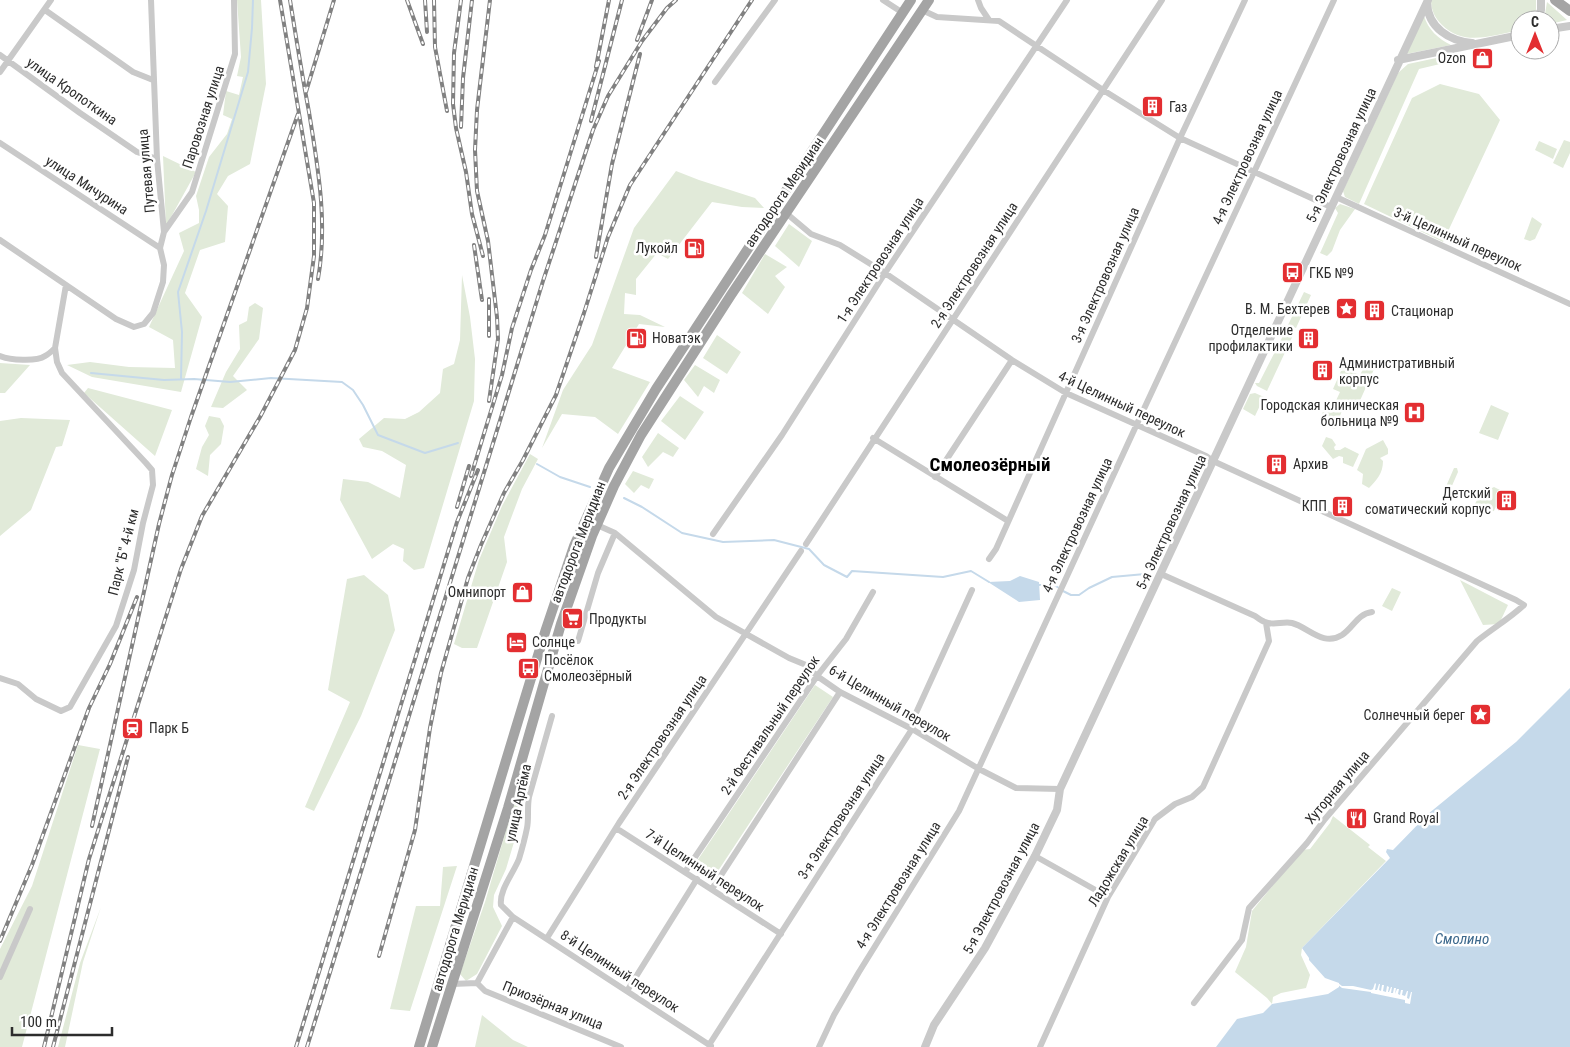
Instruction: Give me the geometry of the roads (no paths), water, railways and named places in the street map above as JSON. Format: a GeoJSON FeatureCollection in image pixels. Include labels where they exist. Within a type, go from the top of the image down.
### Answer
{"type":"FeatureCollection","features":[{"type":"Feature","properties":{"kind":"main road","name":"автодорога Меридиан"},"geometry":{"type":"LineString","coordinates":[[418,1047],[542,643],[574,546],[609,468],[656,389],[911,0]]}},
{"type":"Feature","properties":{"kind":"main road","name":"автодорога Меридиан"},"geometry":{"type":"LineString","coordinates":[[432,1047],[508,808],[561,624],[597,525],[614,486],[641,435],[726,303],[929,0]]}},
{"type":"Feature","properties":{"kind":"main road"},"geometry":{"type":"LineString","coordinates":[[1555,0],[1570,11]]}},
{"type":"Feature","properties":{"kind":"main road"},"geometry":{"type":"LineString","coordinates":[[585,520],[597,525]]}},
{"type":"Feature","properties":{"kind":"main road"},"geometry":{"type":"LineString","coordinates":[[440,980],[452,984]]}},
{"type":"Feature","properties":{"kind":"street"},"geometry":{"type":"LineString","coordinates":[[0,72],[51,0]]}},
{"type":"Feature","properties":{"kind":"street","name":"Путевая улица"},"geometry":{"type":"LineString","coordinates":[[66,285],[116,319],[134,327],[144,324],[153,313],[163,282],[164,265],[160,248],[164,232],[157,159],[151,0]]}},
{"type":"Feature","properties":{"kind":"street","name":"Паровозная улица"},"geometry":{"type":"LineString","coordinates":[[164,232],[192,192],[235,54],[234,0]]}},
{"type":"Feature","properties":{"kind":"street"},"geometry":{"type":"LineString","coordinates":[[715,82],[774,0]]}},
{"type":"Feature","properties":{"kind":"street"},"geometry":{"type":"LineString","coordinates":[[883,0],[903,13]]}},
{"type":"Feature","properties":{"kind":"street"},"geometry":{"type":"LineString","coordinates":[[978,0],[989,20]]}},
{"type":"Feature","properties":{"kind":"street","name":"1-я Электровозная улица"},"geometry":{"type":"LineString","coordinates":[[713,534],[782,435],[885,273],[1067,0]]}},
{"type":"Feature","properties":{"kind":"street","name":"2-я Электровозная улица"},"geometry":{"type":"LineString","coordinates":[[806,544],[873,438],[954,320],[1162,0]]}},
{"type":"Feature","properties":{"kind":"street","name":"3-я Электровозная улица"},"geometry":{"type":"LineString","coordinates":[[989,559],[996,549],[1180,138],[1244,0]]}},
{"type":"Feature","properties":{"kind":"street","name":"4-я Электровозная улица"},"geometry":{"type":"LineString","coordinates":[[820,1047],[844,997],[959,811],[1334,0]]}},
{"type":"Feature","properties":{"kind":"street"},"geometry":{"type":"LineString","coordinates":[[1427,1],[1431,20],[1443,33],[1458,41],[1478,44]]}},
{"type":"Feature","properties":{"kind":"street","name":"5-я Электровозная улица"},"geometry":{"type":"LineString","coordinates":[[924,1047],[934,1025],[985,948],[1035,856],[1056,810],[1060,789],[1427,1]]}},
{"type":"Feature","properties":{"kind":"street"},"geometry":{"type":"LineString","coordinates":[[44,10],[133,72],[153,80]]}},
{"type":"Feature","properties":{"kind":"street"},"geometry":{"type":"LineString","coordinates":[[922,10],[937,17],[999,21],[1180,138],[1331,207]]}},
{"type":"Feature","properties":{"kind":"street"},"geometry":{"type":"LineString","coordinates":[[1398,60],[1510,37]]}},
{"type":"Feature","properties":{"kind":"street","name":"улица Кропоткина"},"geometry":{"type":"LineString","coordinates":[[0,55],[80,114],[137,152],[157,159]]}},
{"type":"Feature","properties":{"kind":"street","name":"улица Мичурина"},"geometry":{"type":"LineString","coordinates":[[0,143],[160,248]]}},
{"type":"Feature","properties":{"kind":"street","name":"3-й Целинный переулок"},"geometry":{"type":"LineString","coordinates":[[1336,197],[1570,304]]}},
{"type":"Feature","properties":{"kind":"street","name":"4-й Целинный переулок"},"geometry":{"type":"LineString","coordinates":[[786,212],[811,234],[840,245],[885,273],[1012,360],[1066,393],[1206,456],[1213,461],[1524,605]]}},
{"type":"Feature","properties":{"kind":"street"},"geometry":{"type":"LineString","coordinates":[[0,240],[66,285],[55,348],[44,357],[34,359],[14,359],[0,356]]}},
{"type":"Feature","properties":{"kind":"street","name":"Парк \"Б\" 4-й км"},"geometry":{"type":"LineString","coordinates":[[0,678],[18,684],[36,700],[61,710],[70,707],[116,626],[134,570],[153,484],[152,470],[62,373],[55,348]]}},
{"type":"Feature","properties":{"kind":"street"},"geometry":{"type":"LineString","coordinates":[[935,477],[1012,360]]}},
{"type":"Feature","properties":{"kind":"street"},"geometry":{"type":"LineString","coordinates":[[873,438],[1008,521]]}},
{"type":"Feature","properties":{"kind":"street","name":"6-й Целинный переулок"},"geometry":{"type":"LineString","coordinates":[[597,525],[614,533],[716,617],[789,658],[806,665],[817,676],[840,692],[1016,788],[1060,789]]}},
{"type":"Feature","properties":{"kind":"street"},"geometry":{"type":"LineString","coordinates":[[578,641],[598,573],[614,533]]}},
{"type":"Feature","properties":{"kind":"street","name":"2-я Электровозная улица"},"geometry":{"type":"LineString","coordinates":[[547,938],[616,828],[801,551]]}},
{"type":"Feature","properties":{"kind":"street"},"geometry":{"type":"LineString","coordinates":[[1161,574],[1255,616],[1266,623],[1288,622],[1298,624],[1317,637],[1333,638],[1342,635],[1359,617],[1372,612]]}},
{"type":"Feature","properties":{"kind":"street","name":"3-я Электровозная улица"},"geometry":{"type":"LineString","coordinates":[[711,1046],[912,730],[916,713],[972,590]]}},
{"type":"Feature","properties":{"kind":"street","name":"2-й Фестивальный переулок"},"geometry":{"type":"LineString","coordinates":[[685,872],[817,676],[846,639],[873,592]]}},
{"type":"Feature","properties":{"kind":"street","name":"Хуторная улица"},"geometry":{"type":"LineString","coordinates":[[1194,1003],[1242,940],[1249,908],[1477,641],[1524,605]]}},
{"type":"Feature","properties":{"kind":"street","name":"Ладожская улица"},"geometry":{"type":"LineString","coordinates":[[1040,1047],[1108,897],[1155,819],[1175,804],[1192,797],[1203,787],[1269,641],[1266,623]]}},
{"type":"Feature","properties":{"kind":"street"},"geometry":{"type":"LineString","coordinates":[[712,889],[840,692]]}},
{"type":"Feature","properties":{"kind":"street","name":"улица Артёма"},"geometry":{"type":"LineString","coordinates":[[513,917],[501,905],[502,892],[506,888],[519,859],[527,828],[529,797],[552,716]]}},
{"type":"Feature","properties":{"kind":"street","name":"7-й Целинный переулок"},"geometry":{"type":"LineString","coordinates":[[616,828],[781,934]]}},
{"type":"Feature","properties":{"kind":"street"},"geometry":{"type":"LineString","coordinates":[[1035,856],[1108,897]]}},
{"type":"Feature","properties":{"kind":"street"},"geometry":{"type":"LineString","coordinates":[[627,991],[697,879]]}},
{"type":"Feature","properties":{"kind":"street"},"geometry":{"type":"LineString","coordinates":[[0,977],[30,909]]}},
{"type":"Feature","properties":{"kind":"street"},"geometry":{"type":"LineString","coordinates":[[452,984],[477,983],[513,917]]}},
{"type":"Feature","properties":{"kind":"street","name":"8-й Целинный переулок"},"geometry":{"type":"LineString","coordinates":[[513,917],[711,1046]]}},
{"type":"Feature","properties":{"kind":"street","name":"Приозёрная улица"},"geometry":{"type":"LineString","coordinates":[[477,983],[485,991],[622,1047]]}},
{"type":"Feature","properties":{"kind":"water"},"geometry":{"type":"Polygon","coordinates":[[[1020,576],[1039,582],[1040,600],[1019,602],[988,582],[1010,581],[1020,576]]]}},
{"type":"Feature","properties":{"kind":"water","name":"Смолино"},"geometry":{"type":"Polygon","coordinates":[[[1570,688],[1570,1047],[1216,1047],[1237,1019],[1263,1013],[1272,1004],[1328,994],[1339,987],[1339,983],[1325,978],[1309,960],[1302,948],[1390,858],[1386,852],[1387,849],[1393,850],[1428,814],[1516,742],[1570,688]]]}},
{"type":"Feature","properties":{"kind":"waterway"},"geometry":{"type":"LineString","coordinates":[[181,379],[182,332],[178,292],[206,211],[248,72],[253,0]]}},
{"type":"Feature","properties":{"kind":"waterway"},"geometry":{"type":"LineString","coordinates":[[91,373],[164,380],[194,379],[230,382],[271,378],[342,382],[353,390],[378,435],[425,453],[458,443]]}},
{"type":"Feature","properties":{"kind":"waterway"},"geometry":{"type":"LineString","coordinates":[[537,464],[560,477],[590,487]]}},
{"type":"Feature","properties":{"kind":"waterway"},"geometry":{"type":"LineString","coordinates":[[624,498],[642,507],[682,533],[723,542],[774,540],[809,549],[824,565],[847,577],[852,571],[943,577],[971,571],[989,582]]}},
{"type":"Feature","properties":{"kind":"waterway"},"geometry":{"type":"LineString","coordinates":[[1063,591],[1071,595],[1079,595],[1112,577],[1145,574]]}},
{"type":"Feature","properties":{"kind":"waterway"},"geometry":{"type":"LineString","coordinates":[[1037,585],[1054,585],[1059,588]]}},
{"type":"Feature","properties":{"kind":"railway"},"geometry":{"type":"LineString","coordinates":[[44,1047],[89,859],[181,569],[202,516],[260,417],[295,350],[307,308],[314,256],[314,203],[280,0]]}},
{"type":"Feature","properties":{"kind":"railway"},"geometry":{"type":"LineString","coordinates":[[290,0],[321,196],[322,237],[318,279]]}},
{"type":"Feature","properties":{"kind":"railway"},"geometry":{"type":"LineString","coordinates":[[306,92],[334,0]]}},
{"type":"Feature","properties":{"kind":"railway"},"geometry":{"type":"LineString","coordinates":[[407,0],[423,44]]}},
{"type":"Feature","properties":{"kind":"railway"},"geometry":{"type":"LineString","coordinates":[[425,0],[427,32]]}},
{"type":"Feature","properties":{"kind":"railway"},"geometry":{"type":"LineString","coordinates":[[434,0],[435,47],[447,111]]}},
{"type":"Feature","properties":{"kind":"railway"},"geometry":{"type":"LineString","coordinates":[[461,0],[454,53],[453,104],[472,214],[483,256]]}},
{"type":"Feature","properties":{"kind":"railway"},"geometry":{"type":"LineString","coordinates":[[461,127],[463,78],[472,0]]}},
{"type":"Feature","properties":{"kind":"railway"},"geometry":{"type":"LineString","coordinates":[[489,401],[498,339],[497,317],[488,241],[477,191],[475,150],[477,110],[490,0]]}},
{"type":"Feature","properties":{"kind":"railway"},"geometry":{"type":"LineString","coordinates":[[596,67],[609,0]]}},
{"type":"Feature","properties":{"kind":"railway"},"geometry":{"type":"LineString","coordinates":[[591,121],[622,0]]}},
{"type":"Feature","properties":{"kind":"railway"},"geometry":{"type":"LineString","coordinates":[[637,40],[652,0]]}},
{"type":"Feature","properties":{"kind":"railway"},"geometry":{"type":"LineString","coordinates":[[307,1047],[543,281],[593,130],[608,96],[642,41],[667,8],[676,0]]}},
{"type":"Feature","properties":{"kind":"railway"},"geometry":{"type":"LineString","coordinates":[[379,956],[415,830],[430,728],[441,673],[468,578],[504,493],[556,395],[608,237],[630,185],[752,0]]}},
{"type":"Feature","properties":{"kind":"railway"},"geometry":{"type":"LineString","coordinates":[[596,257],[612,164],[640,54]]}},
{"type":"Feature","properties":{"kind":"railway"},"geometry":{"type":"LineString","coordinates":[[471,476],[502,375],[512,328],[545,235],[599,61]]}},
{"type":"Feature","properties":{"kind":"railway"},"geometry":{"type":"LineString","coordinates":[[92,826],[159,524],[172,475],[298,114]]}},
{"type":"Feature","properties":{"kind":"railway"},"geometry":{"type":"LineString","coordinates":[[474,245],[482,300]]}},
{"type":"Feature","properties":{"kind":"railway"},"geometry":{"type":"LineString","coordinates":[[489,299],[489,336]]}},
{"type":"Feature","properties":{"kind":"railway"},"geometry":{"type":"LineString","coordinates":[[457,507],[469,466]]}},
{"type":"Feature","properties":{"kind":"railway"},"geometry":{"type":"LineString","coordinates":[[296,1047],[457,522],[478,470]]}},
{"type":"Feature","properties":{"kind":"railway"},"geometry":{"type":"LineString","coordinates":[[0,941],[32,865],[89,708],[110,664],[137,597]]}},
{"type":"Feature","properties":{"kind":"railway"},"geometry":{"type":"LineString","coordinates":[[53,1047],[128,757]]}},
{"type":"Feature","properties":{"kind":"place","name":"Ozon"},"geometry":{"type":"Point","coordinates":[1482,58]}},
{"type":"Feature","properties":{"kind":"place","name":"Газ"},"geometry":{"type":"Point","coordinates":[1153,107]}},
{"type":"Feature","properties":{"kind":"place","name":"Лукойл"},"geometry":{"type":"Point","coordinates":[694,248]}},
{"type":"Feature","properties":{"kind":"place","name":"ГКБ №9"},"geometry":{"type":"Point","coordinates":[1293,273]}},
{"type":"Feature","properties":{"kind":"place","name":"В. М. Бехтерев"},"geometry":{"type":"Point","coordinates":[1346,309]}},
{"type":"Feature","properties":{"kind":"place","name":"Стационар"},"geometry":{"type":"Point","coordinates":[1375,311]}},
{"type":"Feature","properties":{"kind":"place","name":"Новатэк"},"geometry":{"type":"Point","coordinates":[636,338]}},
{"type":"Feature","properties":{"kind":"place","name":"Отделение профилактики"},"geometry":{"type":"Point","coordinates":[1309,338]}},
{"type":"Feature","properties":{"kind":"place","name":"Административный корпус"},"geometry":{"type":"Point","coordinates":[1323,371]}},
{"type":"Feature","properties":{"kind":"place","name":"Городская клиническая больница №9"},"geometry":{"type":"Point","coordinates":[1415,413]}},
{"type":"Feature","properties":{"kind":"place","name":"Архив"},"geometry":{"type":"Point","coordinates":[1277,464]}},
{"type":"Feature","properties":{"kind":"place","name":"Детский соматический корпус"},"geometry":{"type":"Point","coordinates":[1507,501]}},
{"type":"Feature","properties":{"kind":"place","name":"КПП"},"geometry":{"type":"Point","coordinates":[1343,506]}},
{"type":"Feature","properties":{"kind":"place","name":"Омнипорт"},"geometry":{"type":"Point","coordinates":[522,592]}},
{"type":"Feature","properties":{"kind":"place","name":"Продукты"},"geometry":{"type":"Point","coordinates":[573,619]}},
{"type":"Feature","properties":{"kind":"place","name":"Солнце"},"geometry":{"type":"Point","coordinates":[516,642]}},
{"type":"Feature","properties":{"kind":"place","name":"Посёлок Смолеозёрный"},"geometry":{"type":"Point","coordinates":[528,668]}},
{"type":"Feature","properties":{"kind":"place","name":"Солнечный берег"},"geometry":{"type":"Point","coordinates":[1481,715]}},
{"type":"Feature","properties":{"kind":"place","name":"Парк Б"},"geometry":{"type":"Point","coordinates":[133,728]}},
{"type":"Feature","properties":{"kind":"place","name":"Grand Royal"},"geometry":{"type":"Point","coordinates":[1357,818]}},
{"type":"Feature","properties":{"kind":"district","name":"Смолеозёрный"},"geometry":{"type":"Point","coordinates":[990,464]}}]}
